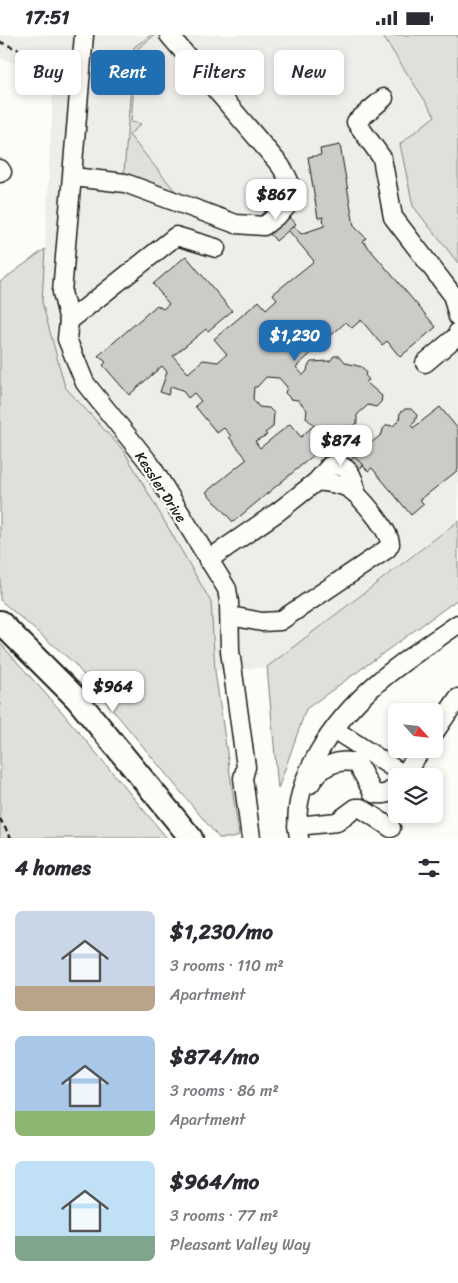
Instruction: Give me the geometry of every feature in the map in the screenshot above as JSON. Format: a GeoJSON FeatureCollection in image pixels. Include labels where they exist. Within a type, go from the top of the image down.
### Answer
{"type":"FeatureCollection","features":[{"type":"Feature","properties":{"kind":"main road"},"geometry":{"type":"LineString","coordinates":[[0,622],[77,699],[191,838]]}},
{"type":"Feature","properties":{"kind":"lane","name":"Kessler Drive"},"geometry":{"type":"LineString","coordinates":[[81,64],[84,35]]}},
{"type":"Feature","properties":{"kind":"lane"},"geometry":{"type":"LineString","coordinates":[[73,177],[125,183],[236,224],[264,226],[285,209],[293,195],[292,183],[280,165],[169,35]]}},
{"type":"Feature","properties":{"kind":"lane","name":"Kessler Drive"},"geometry":{"type":"LineString","coordinates":[[79,95],[62,292],[69,321],[67,339],[85,383],[150,465],[227,589],[230,616],[230,651],[246,767],[243,778],[251,838]]}},
{"type":"Feature","properties":{"kind":"lane"},"geometry":{"type":"LineString","coordinates":[[384,98],[356,122],[373,142],[382,158],[392,217],[452,294],[458,317]]}},
{"type":"Feature","properties":{"kind":"lane"},"geometry":{"type":"LineString","coordinates":[[0,169],[2,172],[0,173]]}},
{"type":"Feature","properties":{"kind":"lane"},"geometry":{"type":"LineString","coordinates":[[69,321],[176,235],[216,248]]}},
{"type":"Feature","properties":{"kind":"lane"},"geometry":{"type":"LineString","coordinates":[[425,363],[457,336],[458,332]]}},
{"type":"Feature","properties":{"kind":"lane"},"geometry":{"type":"LineString","coordinates":[[208,560],[317,481],[345,486],[356,493],[388,535],[390,544],[387,549],[280,621],[262,622],[230,616]]}},
{"type":"Feature","properties":{"kind":"lane"},"geometry":{"type":"LineString","coordinates":[[391,827],[361,807],[356,808],[336,822],[298,832],[298,804],[302,789],[319,754],[354,705],[379,682],[458,624]]}},
{"type":"Feature","properties":{"kind":"lane"},"geometry":{"type":"LineString","coordinates":[[443,720],[458,698]]}},
{"type":"Feature","properties":{"kind":"lane"},"geometry":{"type":"LineString","coordinates":[[335,730],[388,769]]}},
{"type":"Feature","properties":{"kind":"lane"},"geometry":{"type":"LineString","coordinates":[[298,804],[313,780],[328,765],[344,760],[357,763],[373,793],[381,795],[388,793]]}},
{"type":"Feature","properties":{"kind":"path"},"geometry":{"type":"LineString","coordinates":[[0,42],[20,50]]}},
{"type":"Feature","properties":{"kind":"path"},"geometry":{"type":"LineString","coordinates":[[0,819],[11,838]]}},
{"type":"Feature","properties":{"kind":"shaded area"},"geometry":{"type":"Polygon","coordinates":[[[0,35],[382,35],[435,117],[413,206],[458,263],[458,519],[267,667],[215,671],[211,602],[124,451],[65,387],[42,302],[53,95],[81,95],[81,50],[15,50],[15,63],[0,58],[0,35]]]}},
{"type":"Feature","properties":{"kind":"shaded area"},"geometry":{"type":"Polygon","coordinates":[[[151,35],[155,35],[137,50],[134,50],[134,47],[151,35]]]}},
{"type":"Feature","properties":{"kind":"shaded area"},"geometry":{"type":"Polygon","coordinates":[[[382,35],[458,35],[458,263],[413,206],[400,144],[435,116],[382,35]]]}},
{"type":"Feature","properties":{"kind":"shaded area"},"geometry":{"type":"Polygon","coordinates":[[[130,95],[133,95],[131,122],[141,124],[129,135],[176,192],[174,194],[115,173],[124,173],[130,95]]]}},
{"type":"Feature","properties":{"kind":"shaded area"},"geometry":{"type":"Polygon","coordinates":[[[45,249],[42,302],[65,387],[124,451],[211,602],[215,671],[239,835],[233,838],[219,838],[73,662],[0,600],[0,282],[45,249]]]}},
{"type":"Feature","properties":{"kind":"shaded area"},"geometry":{"type":"Polygon","coordinates":[[[458,521],[458,599],[306,709],[278,789],[267,667],[458,521]]]}},
{"type":"Feature","properties":{"kind":"shaded area"},"geometry":{"type":"Polygon","coordinates":[[[0,643],[62,712],[167,838],[0,838],[0,643]]]}},
{"type":"Feature","properties":{"kind":"building"},"geometry":{"type":"Polygon","coordinates":[[[340,145],[354,226],[366,238],[363,241],[436,327],[400,357],[387,341],[382,345],[361,320],[352,328],[346,322],[296,367],[303,375],[311,362],[330,361],[334,356],[340,356],[346,363],[362,367],[366,372],[365,375],[369,380],[366,382],[382,396],[381,402],[376,407],[368,405],[357,415],[357,423],[352,427],[344,426],[341,428],[355,445],[371,443],[382,434],[383,429],[387,425],[393,426],[399,420],[400,413],[405,409],[411,409],[417,415],[415,422],[411,425],[413,428],[440,407],[458,429],[458,470],[420,500],[424,504],[411,515],[372,468],[368,471],[354,457],[351,460],[332,458],[329,455],[325,459],[316,448],[312,450],[315,454],[233,522],[206,492],[247,459],[229,437],[231,436],[224,428],[217,433],[195,406],[201,401],[194,393],[188,398],[182,390],[171,386],[168,395],[160,392],[167,372],[162,366],[129,395],[103,365],[106,362],[98,356],[157,305],[163,309],[169,304],[153,284],[186,256],[232,311],[173,356],[188,373],[203,360],[218,362],[227,354],[214,339],[259,301],[266,309],[277,299],[273,294],[314,261],[288,230],[294,226],[301,234],[324,226],[323,217],[318,218],[308,157],[321,155],[320,149],[340,145]],[[266,377],[257,387],[254,387],[253,399],[259,407],[269,408],[274,413],[273,427],[265,433],[267,435],[255,441],[260,448],[290,424],[301,437],[314,425],[306,418],[307,410],[298,400],[291,399],[285,393],[287,387],[279,378],[266,377]]]}},
{"type":"Feature","properties":{"kind":"building"},"geometry":{"type":"Polygon","coordinates":[[[277,202],[296,224],[276,241],[257,218],[277,202]]]}},
{"type":"Feature","properties":{"kind":"building"},"geometry":{"type":"Polygon","coordinates":[[[329,455],[332,458],[351,460],[354,457],[364,465],[347,478],[332,477],[319,461],[329,455]]]}}]}
